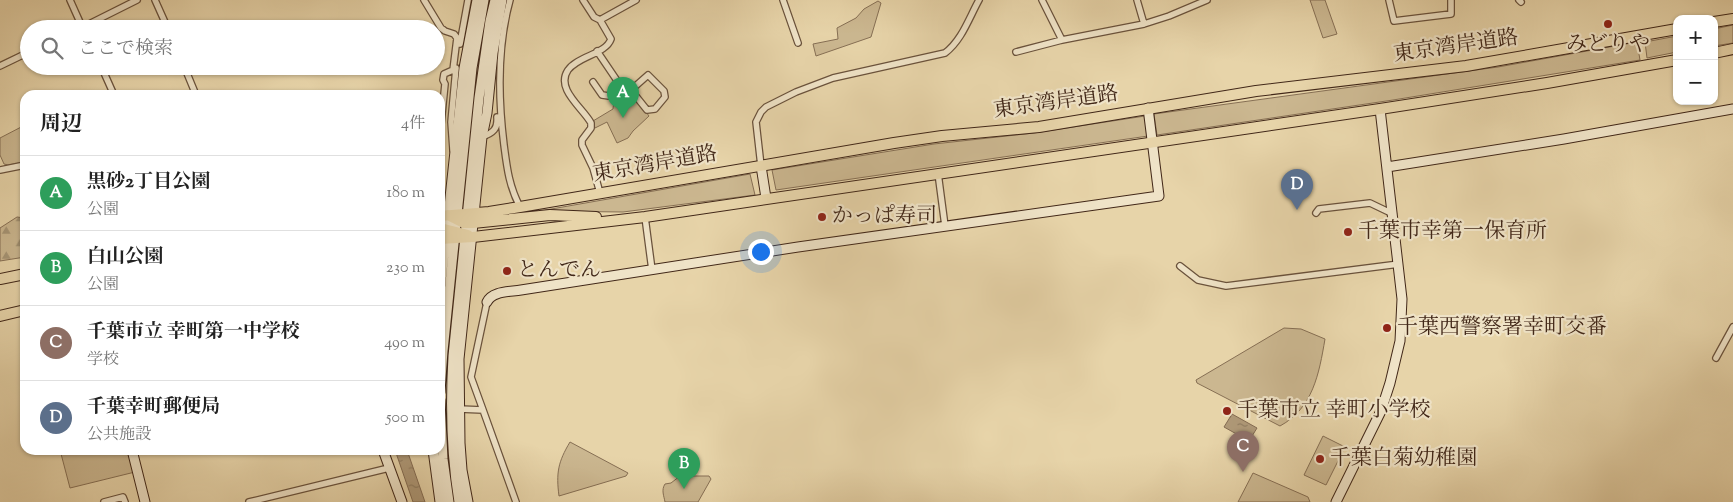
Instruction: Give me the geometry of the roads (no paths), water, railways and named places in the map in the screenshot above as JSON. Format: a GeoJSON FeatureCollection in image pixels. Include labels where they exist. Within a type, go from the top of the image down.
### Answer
{"type":"FeatureCollection","features":[{"type":"Feature","properties":{"kind":"highway"},"geometry":{"type":"LineString","coordinates":[[1718,21],[1733,19]]}},
{"type":"Feature","properties":{"kind":"highway","name":"東京湾岸道路"},"geometry":{"type":"LineString","coordinates":[[445,215],[474,218],[520,207],[894,143],[942,136],[1039,127],[1256,91],[1466,66],[1673,29]]}},
{"type":"Feature","properties":{"kind":"highway"},"geometry":{"type":"LineString","coordinates":[[1718,52],[1733,49]]}},
{"type":"Feature","properties":{"kind":"highway"},"geometry":{"type":"LineString","coordinates":[[445,234],[473,237],[645,216],[1380,109],[1547,83],[1673,61]]}},
{"type":"Feature","properties":{"kind":"highway"},"geometry":{"type":"LineString","coordinates":[[474,218],[550,215],[617,219]]}},
{"type":"Feature","properties":{"kind":"highway"},"geometry":{"type":"LineString","coordinates":[[4,278],[20,276]]}},
{"type":"Feature","properties":{"kind":"highway"},"geometry":{"type":"LineString","coordinates":[[0,316],[20,311]]}},
{"type":"Feature","properties":{"kind":"street"},"geometry":{"type":"LineString","coordinates":[[70,0],[79,20]]}},
{"type":"Feature","properties":{"kind":"street"},"geometry":{"type":"LineString","coordinates":[[98,20],[137,0]]}},
{"type":"Feature","properties":{"kind":"street"},"geometry":{"type":"LineString","coordinates":[[155,0],[164,20]]}},
{"type":"Feature","properties":{"kind":"street"},"geometry":{"type":"LineString","coordinates":[[424,0],[436,20]]}},
{"type":"Feature","properties":{"kind":"street"},"geometry":{"type":"LineString","coordinates":[[454,155],[451,143],[453,96],[460,40],[468,0]]}},
{"type":"Feature","properties":{"kind":"street"},"geometry":{"type":"LineString","coordinates":[[445,209],[454,155],[465,60],[477,0]]}},
{"type":"Feature","properties":{"kind":"street"},"geometry":{"type":"LineString","coordinates":[[445,331],[472,68],[484,0]]}},
{"type":"Feature","properties":{"kind":"street"},"geometry":{"type":"LineString","coordinates":[[459,502],[451,441],[450,396],[479,98],[490,21],[495,0]]}},
{"type":"Feature","properties":{"kind":"street"},"geometry":{"type":"LineString","coordinates":[[468,502],[462,470],[458,409],[459,359],[482,137],[502,0]]}},
{"type":"Feature","properties":{"kind":"street"},"geometry":{"type":"LineString","coordinates":[[482,137],[492,133],[497,126],[497,94],[502,40],[510,0]]}},
{"type":"Feature","properties":{"kind":"street"},"geometry":{"type":"LineString","coordinates":[[583,0],[594,17],[600,20],[611,39],[608,45],[574,63],[568,70],[564,80],[568,92],[591,123],[591,128],[582,140],[582,145],[593,168],[600,193]]}},
{"type":"Feature","properties":{"kind":"street"},"geometry":{"type":"LineString","coordinates":[[600,20],[636,0]]}},
{"type":"Feature","properties":{"kind":"street"},"geometry":{"type":"LineString","coordinates":[[784,0],[798,43]]}},
{"type":"Feature","properties":{"kind":"street"},"geometry":{"type":"LineString","coordinates":[[766,198],[756,122],[766,107],[796,92],[832,78],[945,53],[959,38],[978,0]]}},
{"type":"Feature","properties":{"kind":"street"},"geometry":{"type":"LineString","coordinates":[[1044,0],[1062,40]]}},
{"type":"Feature","properties":{"kind":"street"},"geometry":{"type":"LineString","coordinates":[[1137,0],[1144,24]]}},
{"type":"Feature","properties":{"kind":"street"},"geometry":{"type":"LineString","coordinates":[[1016,52],[1062,40],[1144,24],[1207,0]]}},
{"type":"Feature","properties":{"kind":"street"},"geometry":{"type":"LineString","coordinates":[[1389,0],[1394,21],[1451,14],[1451,0]]}},
{"type":"Feature","properties":{"kind":"street"},"geometry":{"type":"LineString","coordinates":[[445,31],[454,34],[457,38],[453,70],[445,74]]}},
{"type":"Feature","properties":{"kind":"street"},"geometry":{"type":"LineString","coordinates":[[597,51],[622,88],[631,90],[647,110],[655,109],[665,96],[664,91],[648,75],[631,90]]}},
{"type":"Feature","properties":{"kind":"street"},"geometry":{"type":"LineString","coordinates":[[0,66],[20,56]]}},
{"type":"Feature","properties":{"kind":"street"},"geometry":{"type":"LineString","coordinates":[[105,75],[112,90]]}},
{"type":"Feature","properties":{"kind":"street"},"geometry":{"type":"LineString","coordinates":[[188,75],[194,90]]}},
{"type":"Feature","properties":{"kind":"street"},"geometry":{"type":"LineString","coordinates":[[444,75],[444,90]]}},
{"type":"Feature","properties":{"kind":"street"},"geometry":{"type":"LineString","coordinates":[[593,82],[602,95],[609,96],[622,88]]}},
{"type":"Feature","properties":{"kind":"street"},"geometry":{"type":"LineString","coordinates":[[499,83],[501,122],[509,182],[520,207]]}},
{"type":"Feature","properties":{"kind":"street"},"geometry":{"type":"LineString","coordinates":[[516,502],[471,377],[487,302],[495,294],[945,226],[1159,196],[1148,108]]}},
{"type":"Feature","properties":{"kind":"street"},"geometry":{"type":"LineString","coordinates":[[1336,502],[1374,425],[1390,384],[1400,344],[1402,299],[1380,109]]}},
{"type":"Feature","properties":{"kind":"street"},"geometry":{"type":"LineString","coordinates":[[1387,167],[1564,139],[1733,109]]}},
{"type":"Feature","properties":{"kind":"street"},"geometry":{"type":"LineString","coordinates":[[1,168],[20,166]]}},
{"type":"Feature","properties":{"kind":"street"},"geometry":{"type":"LineString","coordinates":[[938,174],[945,226]]}},
{"type":"Feature","properties":{"kind":"street"},"geometry":{"type":"LineString","coordinates":[[1316,213],[1319,209],[1370,203],[1393,214]]}},
{"type":"Feature","properties":{"kind":"street"},"geometry":{"type":"LineString","coordinates":[[645,216],[652,270]]}},
{"type":"Feature","properties":{"kind":"street"},"geometry":{"type":"LineString","coordinates":[[1180,266],[1198,280],[1226,286],[1399,264]]}},
{"type":"Feature","properties":{"kind":"street"},"geometry":{"type":"LineString","coordinates":[[1716,358],[1733,328]]}},
{"type":"Feature","properties":{"kind":"street"},"geometry":{"type":"LineString","coordinates":[[458,409],[483,410]]}},
{"type":"Feature","properties":{"kind":"street"},"geometry":{"type":"LineString","coordinates":[[133,455],[145,502]]}},
{"type":"Feature","properties":{"kind":"street"},"geometry":{"type":"LineString","coordinates":[[385,455],[402,502]]}},
{"type":"Feature","properties":{"kind":"street"},"geometry":{"type":"LineString","coordinates":[[434,455],[440,502]]}},
{"type":"Feature","properties":{"kind":"street"},"geometry":{"type":"LineString","coordinates":[[442,455],[449,502]]}},
{"type":"Feature","properties":{"kind":"street"},"geometry":{"type":"LineString","coordinates":[[249,502],[389,468]]}},
{"type":"Feature","properties":{"kind":"street"},"geometry":{"type":"LineString","coordinates":[[104,502],[123,497],[125,502]]}},
{"type":"Feature","properties":{"kind":"water"},"geometry":{"type":"Polygon","coordinates":[[[1232,414],[1257,428],[1249,441],[1224,427],[1232,414]]]}},
{"type":"Feature","properties":{"kind":"water"},"geometry":{"type":"Polygon","coordinates":[[[397,455],[409,455],[425,502],[413,502],[397,455]]]}},
{"type":"Feature","properties":{"kind":"place","name":"みどりや"},"geometry":{"type":"Point","coordinates":[1608,24]}},
{"type":"Feature","properties":{"kind":"place","name":"黒砂2丁目公園"},"geometry":{"type":"Point","coordinates":[623,118]}},
{"type":"Feature","properties":{"kind":"place","name":"千葉幸町郵便局"},"geometry":{"type":"Point","coordinates":[1297,210]}},
{"type":"Feature","properties":{"kind":"place","name":"かっぱ寿司"},"geometry":{"type":"Point","coordinates":[822,217]}},
{"type":"Feature","properties":{"kind":"place","name":"千葉市幸第一保育所"},"geometry":{"type":"Point","coordinates":[1348,232]}},
{"type":"Feature","properties":{"kind":"place","name":"とんでん"},"geometry":{"type":"Point","coordinates":[507,271]}},
{"type":"Feature","properties":{"kind":"place","name":"千葉西警察署幸町交番"},"geometry":{"type":"Point","coordinates":[1387,328]}},
{"type":"Feature","properties":{"kind":"place","name":"千葉市立 幸町小学校"},"geometry":{"type":"Point","coordinates":[1227,411]}},
{"type":"Feature","properties":{"kind":"place","name":"千葉白菊幼稚園"},"geometry":{"type":"Point","coordinates":[1320,459]}},
{"type":"Feature","properties":{"kind":"place","name":"千葉市立 幸町第一中学校"},"geometry":{"type":"Point","coordinates":[1243,472]}},
{"type":"Feature","properties":{"kind":"place","name":"白山公園"},"geometry":{"type":"Point","coordinates":[684,489]}}]}
